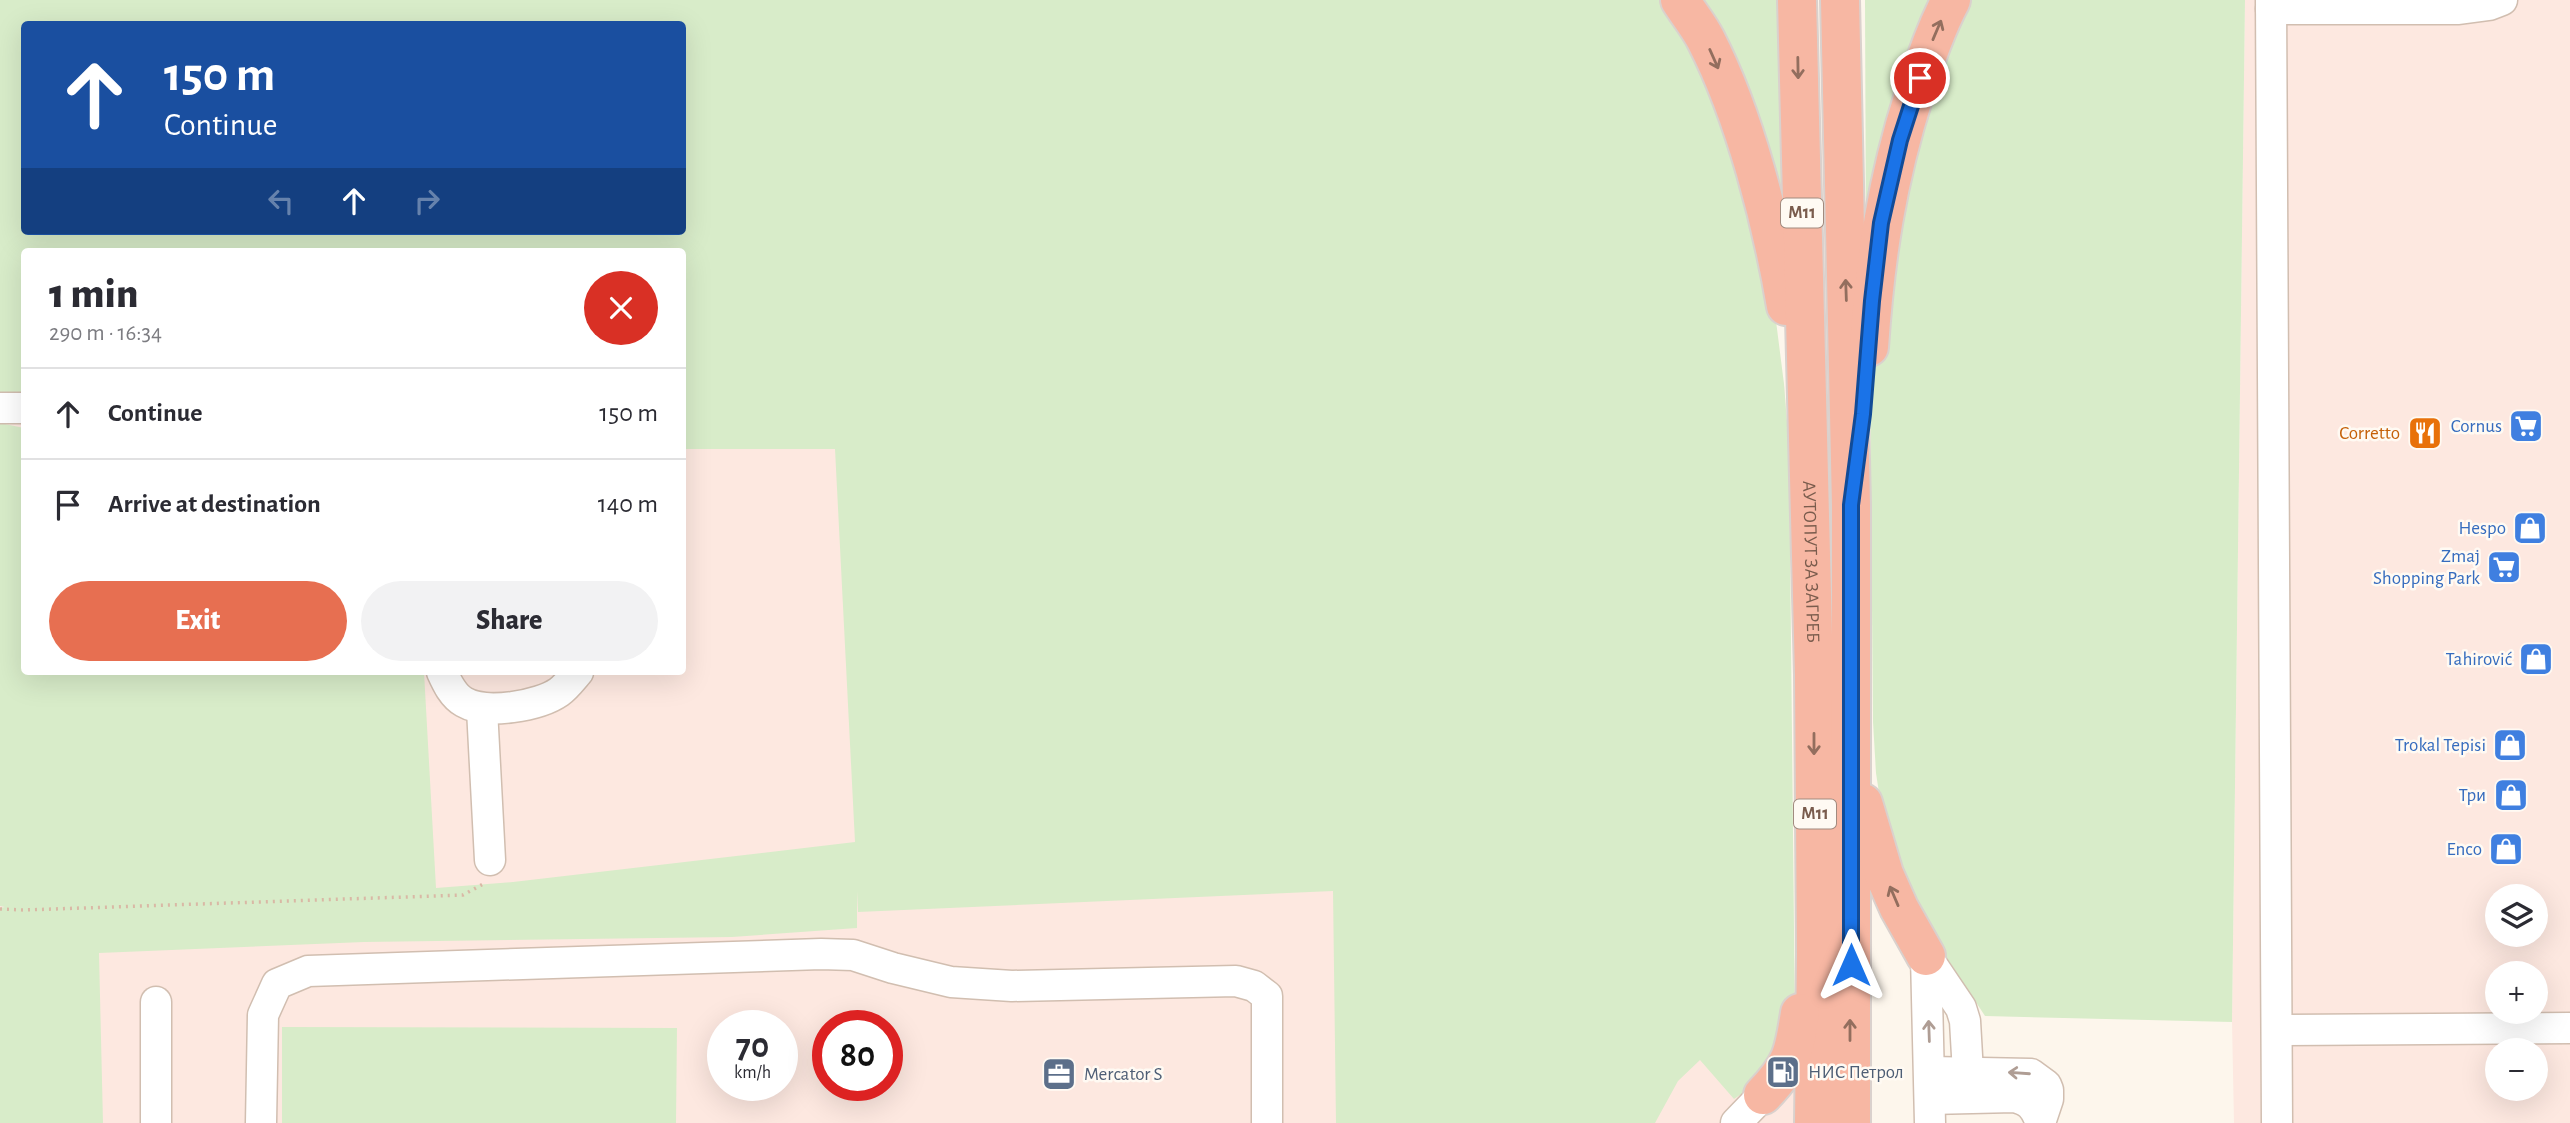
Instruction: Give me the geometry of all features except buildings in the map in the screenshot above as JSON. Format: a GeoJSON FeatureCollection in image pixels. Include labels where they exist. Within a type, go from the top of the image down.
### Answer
{"type":"FeatureCollection","features":[{"type":"Feature","properties":{"kind":"highway"},"geometry":{"type":"LineString","coordinates":[[1680,0],[1705,39],[1727,87],[1760,191],[1781,275],[1808,426]]}},
{"type":"Feature","properties":{"kind":"highway","name":"АУТОПУТ ЗА ЗАГРЕБ"},"geometry":{"type":"LineString","coordinates":[[1797,0],[1813,662],[1816,954],[1814,1123]]}},
{"type":"Feature","properties":{"kind":"highway","name":"АУТОПУТ ЗА ЗАГРЕБ"},"geometry":{"type":"LineString","coordinates":[[1840,0],[1851,505],[1850,1123]]}},
{"type":"Feature","properties":{"kind":"highway"},"geometry":{"type":"LineString","coordinates":[[1851,505],[1885,202],[1900,140],[1926,58],[1951,0]]}},
{"type":"Feature","properties":{"kind":"highway"},"geometry":{"type":"LineString","coordinates":[[1850,756],[1884,874],[1899,908],[1926,956]]}},
{"type":"Feature","properties":{"kind":"highway"},"geometry":{"type":"LineString","coordinates":[[1763,1095],[1787,1066],[1793,1053],[1800,1009],[1816,954]]}},
{"type":"Feature","properties":{"kind":"lane"},"geometry":{"type":"LineString","coordinates":[[2277,1123],[2271,4],[2459,9],[2502,0]]}},
{"type":"Feature","properties":{"kind":"lane"},"geometry":{"type":"LineString","coordinates":[[0,408],[21,408]]}},
{"type":"Feature","properties":{"kind":"lane"},"geometry":{"type":"LineString","coordinates":[[443,675],[449,687],[463,702],[482,709],[520,706],[538,701],[558,693],[575,675]]}},
{"type":"Feature","properties":{"kind":"lane"},"geometry":{"type":"LineString","coordinates":[[482,709],[490,860]]}},
{"type":"Feature","properties":{"kind":"lane"},"geometry":{"type":"LineString","coordinates":[[261,1123],[263,1015],[276,984],[308,971],[821,954],[853,955],[939,979],[975,984],[1012,986],[1236,981],[1254,986],[1267,996],[1267,1123]]}},
{"type":"Feature","properties":{"kind":"lane"},"geometry":{"type":"LineString","coordinates":[[1926,956],[1961,1008],[1965,1021],[1968,1073]]}},
{"type":"Feature","properties":{"kind":"lane"},"geometry":{"type":"LineString","coordinates":[[1926,956],[1930,1098]]}},
{"type":"Feature","properties":{"kind":"lane"},"geometry":{"type":"LineString","coordinates":[[156,1002],[156,1123]]}},
{"type":"Feature","properties":{"kind":"lane"},"geometry":{"type":"LineString","coordinates":[[2277,1030],[2570,1028]]}},
{"type":"Feature","properties":{"kind":"lane"},"geometry":{"type":"LineString","coordinates":[[1930,1098],[1968,1073],[2022,1072],[2046,1084],[2048,1099],[2040,1122]]}},
{"type":"Feature","properties":{"kind":"lane"},"geometry":{"type":"LineString","coordinates":[[1736,1123],[1763,1095]]}},
{"type":"Feature","properties":{"kind":"lane"},"geometry":{"type":"LineString","coordinates":[[1930,1098],[2014,1097],[2035,1107],[2040,1122]]}},
{"type":"Feature","properties":{"kind":"path"},"geometry":{"type":"LineString","coordinates":[[0,909],[24,911],[463,895],[485,883],[490,860]]}},
{"type":"Feature","properties":{"kind":"shaded area"},"geometry":{"type":"Polygon","coordinates":[[[0,0],[1667,0],[1784,384],[1789,448],[1794,1123],[0,1123],[0,0]]]}},
{"type":"Feature","properties":{"kind":"shaded area","name":"Zmaj Shopping Park"},"geometry":{"type":"Polygon","coordinates":[[[2245,0],[2570,0],[2570,1123],[2234,1123],[2232,1022],[2245,0]]]}},
{"type":"Feature","properties":{"kind":"green space"},"geometry":{"type":"Polygon","coordinates":[[[0,0],[1667,0],[1722,102],[1776,321],[1784,384],[1789,448],[1795,1026],[1762,1080],[1734,1099],[1700,1060],[1678,1081],[1655,1123],[1336,1123],[1333,891],[858,912],[857,891],[857,928],[732,937],[364,942],[99,953],[103,1123],[0,1123],[0,908],[5,907],[0,906],[0,423],[21,427],[21,675],[424,675],[436,888],[513,882],[855,842],[835,449],[686,449],[686,248],[21,248],[21,396],[0,400],[0,0]]]}},
{"type":"Feature","properties":{"kind":"green space"},"geometry":{"type":"Polygon","coordinates":[[[1693,0],[1778,0],[1784,255],[1693,0]]]}},
{"type":"Feature","properties":{"kind":"green space"},"geometry":{"type":"Polygon","coordinates":[[[1865,0],[1939,0],[1866,242],[1865,0]]]}},
{"type":"Feature","properties":{"kind":"green space"},"geometry":{"type":"Polygon","coordinates":[[[1963,0],[2245,0],[2232,1022],[1985,1016],[1922,920],[1884,826],[1876,773],[1873,722],[1870,377],[1893,200],[1963,0]]]}},
{"type":"Feature","properties":{"kind":"green space"},"geometry":{"type":"Polygon","coordinates":[[[282,1027],[677,1028],[676,1123],[282,1123],[282,1027]]]}},
{"type":"Feature","properties":{"kind":"place","name":"Cornus"},"geometry":{"type":"Point","coordinates":[2526,426]}},
{"type":"Feature","properties":{"kind":"place","name":"Corretto"},"geometry":{"type":"Point","coordinates":[2425,433]}},
{"type":"Feature","properties":{"kind":"place","name":"Hespo"},"geometry":{"type":"Point","coordinates":[2530,528]}},
{"type":"Feature","properties":{"kind":"place","name":"Zmaj Shopping Park"},"geometry":{"type":"Point","coordinates":[2504,567]}},
{"type":"Feature","properties":{"kind":"place","name":"Tahirović"},"geometry":{"type":"Point","coordinates":[2536,659]}},
{"type":"Feature","properties":{"kind":"place","name":"Trokal Tepisi"},"geometry":{"type":"Point","coordinates":[2510,745]}},
{"type":"Feature","properties":{"kind":"place","name":"Три"},"geometry":{"type":"Point","coordinates":[2511,795]}},
{"type":"Feature","properties":{"kind":"place","name":"Enco"},"geometry":{"type":"Point","coordinates":[2506,849]}},
{"type":"Feature","properties":{"kind":"place","name":"НИС Петрол"},"geometry":{"type":"Point","coordinates":[1783,1072]}},
{"type":"Feature","properties":{"kind":"place","name":"Mercator S"},"geometry":{"type":"Point","coordinates":[1059,1074]}},
{"type":"Feature","properties":{"kind":"route"},"geometry":{"type":"LineString","coordinates":[[1851,965],[1851,505],[1863,414],[1881,223],[1900,140],[1920,78]]}}]}
